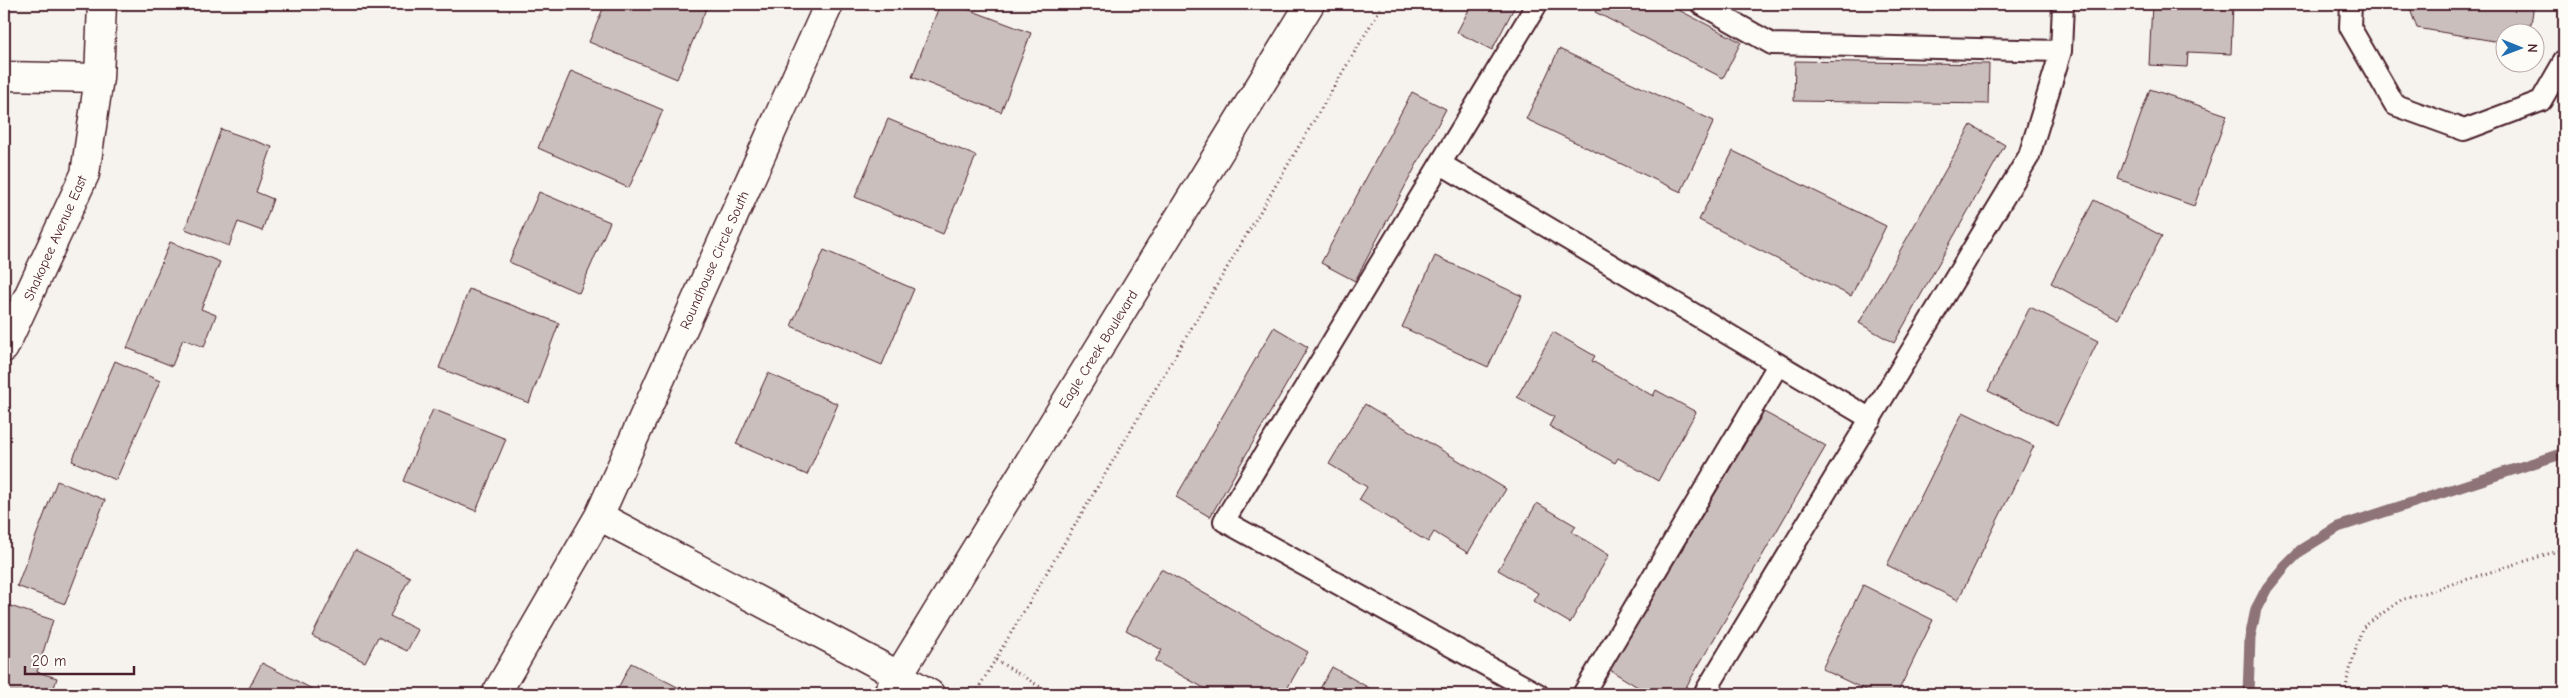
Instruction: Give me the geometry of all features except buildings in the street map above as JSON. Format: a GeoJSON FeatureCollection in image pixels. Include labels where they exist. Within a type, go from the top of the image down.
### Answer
{"type":"FeatureCollection","features":[{"type":"Feature","properties":{"kind":"street","name":"Shakopee Avenue East"},"geometry":{"type":"LineString","coordinates":[[4,348],[85,174],[99,78],[102,4]]}},
{"type":"Feature","properties":{"kind":"street","name":"Roundhouse Circle South"},"geometry":{"type":"LineString","coordinates":[[496,694],[599,516],[829,4]]}},
{"type":"Feature","properties":{"kind":"street","name":"Eagle Creek Boulevard"},"geometry":{"type":"LineString","coordinates":[[892,685],[1310,4]]}},
{"type":"Feature","properties":{"kind":"street"},"geometry":{"type":"LineString","coordinates":[[4,76],[99,78]]}},
{"type":"Feature","properties":{"kind":"street"},"geometry":{"type":"LineString","coordinates":[[599,516],[892,685],[930,694]]}},
{"type":"Feature","properties":{"kind":"lane"},"geometry":{"type":"LineString","coordinates":[[1538,4],[1224,521],[1538,694]]}},
{"type":"Feature","properties":{"kind":"lane"},"geometry":{"type":"LineString","coordinates":[[1701,4],[1772,44],[2061,51]]}},
{"type":"Feature","properties":{"kind":"lane"},"geometry":{"type":"LineString","coordinates":[[1704,694],[2029,156],[2061,51],[2063,4]]}},
{"type":"Feature","properties":{"kind":"lane"},"geometry":{"type":"LineString","coordinates":[[2351,4],[2350,27],[2395,104],[2464,130],[2541,101],[2564,62]]}},
{"type":"Feature","properties":{"kind":"lane"},"geometry":{"type":"LineString","coordinates":[[1441,164],[1778,366],[1871,419]]}},
{"type":"Feature","properties":{"kind":"lane"},"geometry":{"type":"LineString","coordinates":[[1583,694],[1778,366]]}},
{"type":"Feature","properties":{"kind":"path"},"geometry":{"type":"LineString","coordinates":[[975,694],[1383,4]]}},
{"type":"Feature","properties":{"kind":"path"},"geometry":{"type":"LineString","coordinates":[[2346,694],[2347,680],[2362,628],[2401,600],[2564,549]]}},
{"type":"Feature","properties":{"kind":"path"},"geometry":{"type":"LineString","coordinates":[[996,660],[1052,694]]}},
{"type":"Feature","properties":{"kind":"waterway"},"geometry":{"type":"LineString","coordinates":[[2248,694],[2250,638],[2256,609],[2267,588],[2301,550],[2338,527],[2564,453]]}}]}
